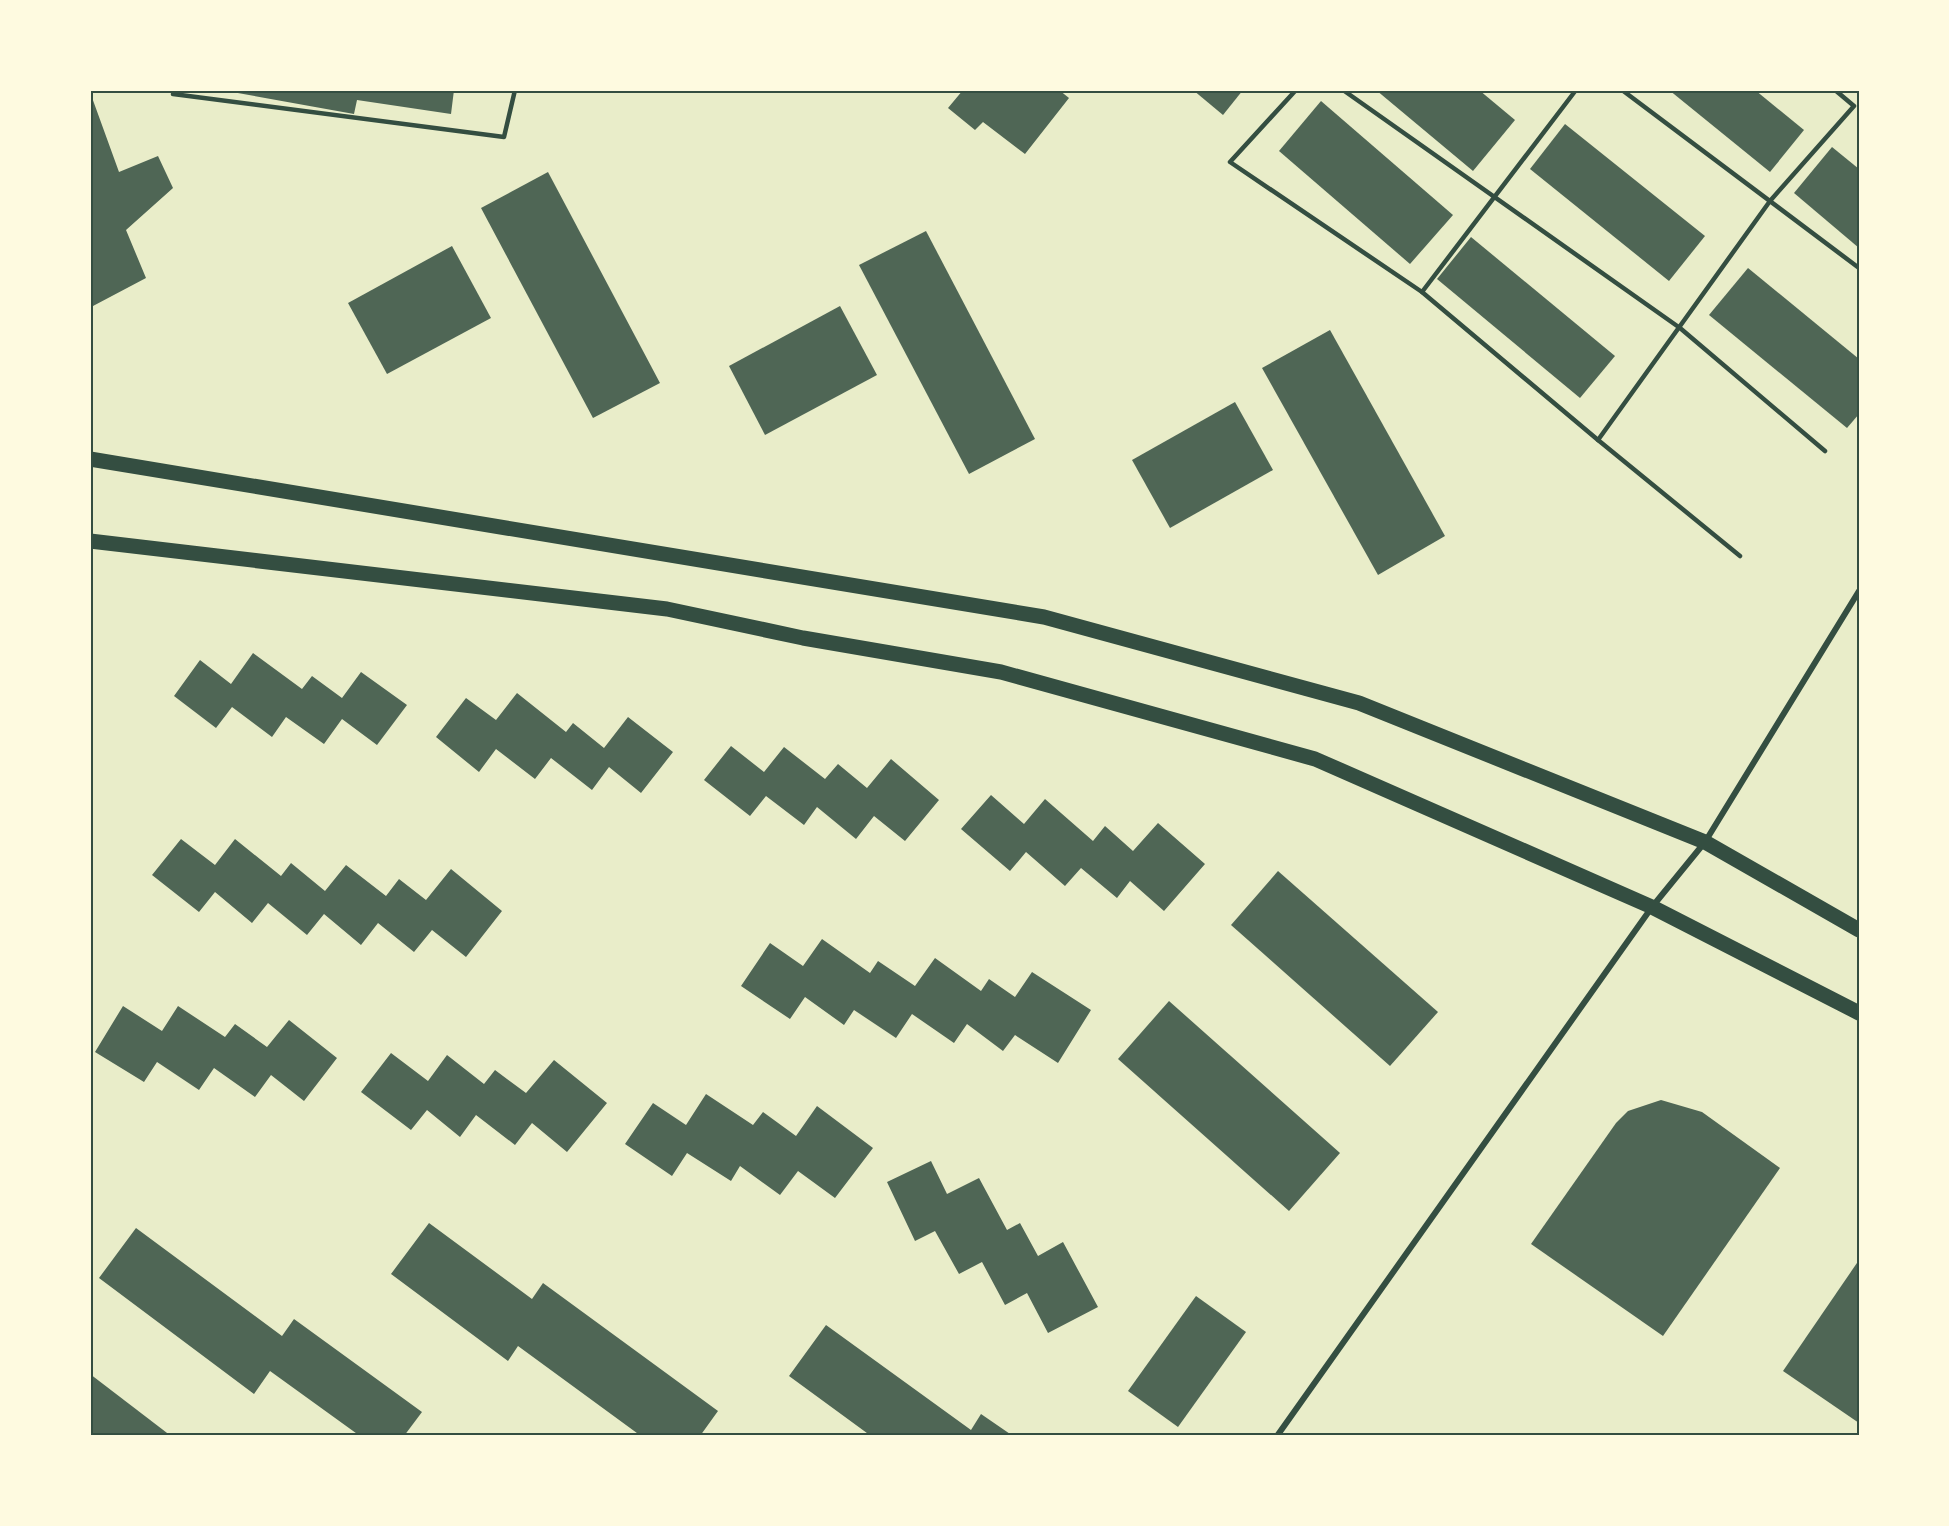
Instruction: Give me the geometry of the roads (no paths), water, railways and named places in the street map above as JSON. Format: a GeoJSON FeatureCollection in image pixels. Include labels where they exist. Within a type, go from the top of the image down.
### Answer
{"type":"FeatureCollection","features":[{"type":"Feature","properties":{"kind":"main road"},"geometry":{"type":"LineString","coordinates":[[90,459],[1044,617],[1359,703],[1705,842],[1859,930]]}},
{"type":"Feature","properties":{"kind":"main road"},"geometry":{"type":"LineString","coordinates":[[90,541],[667,609],[803,638],[1001,672],[1315,759],[1652,907],[1859,1013]]}},
{"type":"Feature","properties":{"kind":"street"},"geometry":{"type":"LineString","coordinates":[[1276,1436],[1652,907],[1705,842],[1859,591]]}},
{"type":"Feature","properties":{"kind":"lane"},"geometry":{"type":"LineString","coordinates":[[173,94],[504,137],[515,90]]}},
{"type":"Feature","properties":{"kind":"lane"},"geometry":{"type":"LineString","coordinates":[[1296,90],[1230,162],[1422,292],[1740,556]]}},
{"type":"Feature","properties":{"kind":"lane"},"geometry":{"type":"LineString","coordinates":[[1343,90],[1680,328],[1826,451]]}},
{"type":"Feature","properties":{"kind":"lane"},"geometry":{"type":"LineString","coordinates":[[1422,292],[1492,196],[1576,90]]}},
{"type":"Feature","properties":{"kind":"lane"},"geometry":{"type":"LineString","coordinates":[[1622,90],[1859,267]]}},
{"type":"Feature","properties":{"kind":"lane"},"geometry":{"type":"LineString","coordinates":[[1598,440],[1770,201],[1857,108],[1835,90]]}}]}
